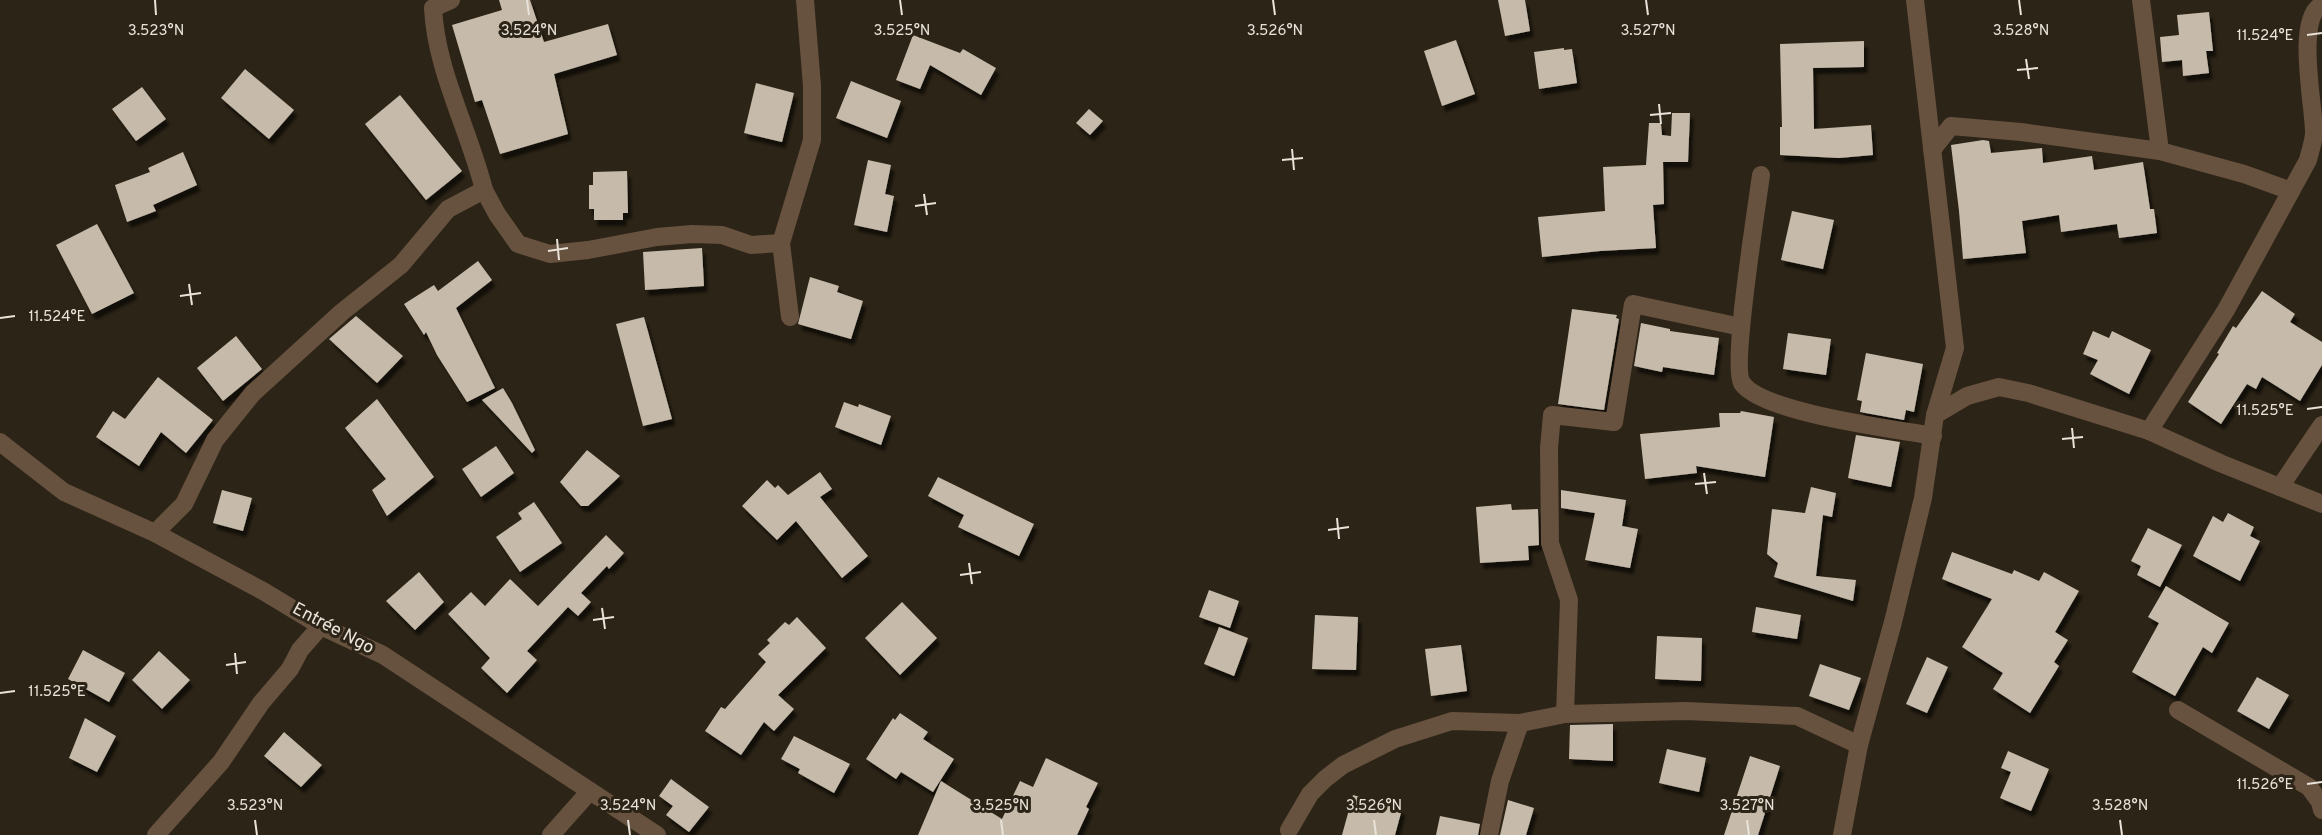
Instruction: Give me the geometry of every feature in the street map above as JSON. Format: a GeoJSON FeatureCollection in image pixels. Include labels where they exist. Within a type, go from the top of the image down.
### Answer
{"type":"FeatureCollection","features":[{"type":"Feature","properties":{"kind":"street"},"geometry":{"type":"LineString","coordinates":[[451,0],[433,8],[434,28],[450,88],[484,190],[518,244],[550,254],[588,250],[657,237],[692,234],[722,235],[751,245],[781,243]]}},
{"type":"Feature","properties":{"kind":"street"},"geometry":{"type":"LineString","coordinates":[[790,317],[781,243],[812,140],[812,86],[805,0]]}},
{"type":"Feature","properties":{"kind":"street"},"geometry":{"type":"LineString","coordinates":[[1842,835],[1858,745],[1893,622],[1918,520],[1935,415],[1955,348],[1916,0]]}},
{"type":"Feature","properties":{"kind":"street"},"geometry":{"type":"LineString","coordinates":[[2141,0],[2160,151]]}},
{"type":"Feature","properties":{"kind":"street"},"geometry":{"type":"LineString","coordinates":[[2149,431],[2226,310],[2308,160],[2314,135],[2307,35],[2312,15],[2322,5]]}},
{"type":"Feature","properties":{"kind":"street"},"geometry":{"type":"LineString","coordinates":[[1932,150],[1951,126],[2021,132],[2160,151],[2244,174],[2291,191]]}},
{"type":"Feature","properties":{"kind":"street"},"geometry":{"type":"LineString","coordinates":[[1761,176],[1742,327],[1739,375],[1743,384],[1751,392],[1790,409],[1933,436]]}},
{"type":"Feature","properties":{"kind":"street"},"geometry":{"type":"LineString","coordinates":[[155,533],[184,504],[214,440],[253,393],[342,312],[401,265],[448,209],[484,190]]}},
{"type":"Feature","properties":{"kind":"street"},"geometry":{"type":"LineString","coordinates":[[1565,714],[1569,600],[1550,543],[1549,448],[1552,415],[1614,422],[1633,304],[1742,327]]}},
{"type":"Feature","properties":{"kind":"street"},"geometry":{"type":"LineString","coordinates":[[1935,415],[1967,396],[2000,387],[2028,393],[2149,431],[2322,504]]}},
{"type":"Feature","properties":{"kind":"street"},"geometry":{"type":"LineString","coordinates":[[2280,487],[2322,425]]}},
{"type":"Feature","properties":{"kind":"street","name":"Entrée Ngo"},"geometry":{"type":"LineString","coordinates":[[0,442],[64,492],[155,533],[263,591],[321,626],[383,655],[657,835]]}},
{"type":"Feature","properties":{"kind":"street"},"geometry":{"type":"LineString","coordinates":[[156,835],[220,762],[261,703],[290,669],[300,650],[321,626]]}},
{"type":"Feature","properties":{"kind":"street"},"geometry":{"type":"LineString","coordinates":[[2178,710],[2309,787],[2320,802],[2322,810]]}},
{"type":"Feature","properties":{"kind":"street"},"geometry":{"type":"LineString","coordinates":[[1289,830],[1310,794],[1343,765],[1395,739],[1452,721],[1520,723],[1565,714],[1686,711],[1797,716],[1858,745]]}},
{"type":"Feature","properties":{"kind":"street"},"geometry":{"type":"LineString","coordinates":[[1489,835],[1500,781],[1520,723]]}},
{"type":"Feature","properties":{"kind":"street"},"geometry":{"type":"LineString","coordinates":[[551,835],[590,791]]}},
{"type":"Feature","properties":{"kind":"building"},"geometry":{"type":"Polygon","coordinates":[[[499,0],[530,0],[544,42],[608,24],[617,55],[554,74],[568,134],[500,154],[482,100],[475,102],[452,25],[502,10],[499,0]]]}},
{"type":"Feature","properties":{"kind":"building"},"geometry":{"type":"Polygon","coordinates":[[[1498,0],[1525,0],[1530,31],[1505,36],[1498,0]]]}},
{"type":"Feature","properties":{"kind":"building"},"geometry":{"type":"Polygon","coordinates":[[[2209,12],[2213,51],[2206,51],[2209,73],[2183,76],[2182,60],[2162,62],[2160,37],[2179,35],[2177,15],[2209,12]]]}},
{"type":"Feature","properties":{"kind":"building"},"geometry":{"type":"Polygon","coordinates":[[[913,35],[960,53],[963,49],[996,68],[981,95],[930,65],[920,89],[896,80],[913,35]]]}},
{"type":"Feature","properties":{"kind":"building"},"geometry":{"type":"Polygon","coordinates":[[[1456,40],[1475,94],[1442,106],[1424,51],[1456,40]]]}},
{"type":"Feature","properties":{"kind":"building"},"geometry":{"type":"Polygon","coordinates":[[[1864,41],[1864,67],[1813,68],[1814,129],[1871,125],[1873,155],[1839,158],[1780,155],[1780,127],[1782,127],[1780,44],[1864,41]]]}},
{"type":"Feature","properties":{"kind":"building"},"geometry":{"type":"Polygon","coordinates":[[[1564,48],[1564,50],[1572,49],[1577,83],[1539,89],[1534,52],[1564,48]]]}},
{"type":"Feature","properties":{"kind":"building"},"geometry":{"type":"Polygon","coordinates":[[[245,69],[294,110],[269,139],[221,98],[245,69]]]}},
{"type":"Feature","properties":{"kind":"building"},"geometry":{"type":"Polygon","coordinates":[[[851,81],[901,101],[887,138],[836,118],[851,81]]]}},
{"type":"Feature","properties":{"kind":"building"},"geometry":{"type":"Polygon","coordinates":[[[756,83],[794,93],[782,142],[744,133],[756,83]]]}},
{"type":"Feature","properties":{"kind":"building"},"geometry":{"type":"Polygon","coordinates":[[[142,87],[166,119],[136,141],[112,109],[142,87]]]}},
{"type":"Feature","properties":{"kind":"building"},"geometry":{"type":"Polygon","coordinates":[[[400,95],[462,171],[426,200],[365,124],[400,95]]]}},
{"type":"Feature","properties":{"kind":"building"},"geometry":{"type":"Polygon","coordinates":[[[1089,109],[1103,121],[1090,135],[1076,123],[1089,109]]]}},
{"type":"Feature","properties":{"kind":"building"},"geometry":{"type":"Polygon","coordinates":[[[1672,113],[1690,113],[1688,162],[1663,162],[1664,204],[1653,205],[1656,248],[1542,257],[1538,217],[1605,211],[1603,167],[1646,165],[1649,123],[1661,123],[1662,135],[1671,136],[1672,113]]]}},
{"type":"Feature","properties":{"kind":"building"},"geometry":{"type":"Polygon","coordinates":[[[1989,141],[1991,153],[2042,148],[2043,163],[2092,156],[2094,170],[2143,162],[2150,209],[2154,209],[2157,233],[2119,238],[2117,224],[2061,232],[2059,215],[2022,221],[2026,253],[1963,259],[1951,145],[1989,141]]]}},
{"type":"Feature","properties":{"kind":"building"},"geometry":{"type":"Polygon","coordinates":[[[183,152],[197,185],[153,205],[156,211],[127,222],[115,185],[150,172],[148,168],[183,152]]]}},
{"type":"Feature","properties":{"kind":"building"},"geometry":{"type":"Polygon","coordinates":[[[868,160],[891,165],[885,194],[894,196],[887,232],[854,225],[868,160]]]}},
{"type":"Feature","properties":{"kind":"building"},"geometry":{"type":"Polygon","coordinates":[[[627,171],[628,213],[623,213],[623,220],[594,220],[594,209],[589,209],[589,185],[593,185],[593,172],[627,171]]]}},
{"type":"Feature","properties":{"kind":"building"},"geometry":{"type":"Polygon","coordinates":[[[1792,211],[1834,220],[1823,269],[1781,260],[1792,211]]]}},
{"type":"Feature","properties":{"kind":"building"},"geometry":{"type":"Polygon","coordinates":[[[97,224],[134,293],[92,314],[56,245],[97,224]]]}},
{"type":"Feature","properties":{"kind":"building"},"geometry":{"type":"Polygon","coordinates":[[[702,248],[704,286],[645,290],[643,252],[702,248]]]}},
{"type":"Feature","properties":{"kind":"building"},"geometry":{"type":"Polygon","coordinates":[[[478,261],[492,280],[456,308],[495,388],[467,402],[437,355],[426,332],[424,335],[404,304],[434,285],[438,291],[478,261]]]}},
{"type":"Feature","properties":{"kind":"building"},"geometry":{"type":"Polygon","coordinates":[[[810,277],[839,286],[837,292],[863,301],[851,339],[798,324],[810,277]]]}},
{"type":"Feature","properties":{"kind":"building"},"geometry":{"type":"Polygon","coordinates":[[[2262,291],[2295,314],[2290,322],[2322,342],[2322,365],[2300,401],[2262,377],[2256,389],[2247,384],[2221,424],[2188,402],[2219,354],[2217,353],[2233,326],[2236,328],[2262,291]]]}},
{"type":"Feature","properties":{"kind":"building"},"geometry":{"type":"Polygon","coordinates":[[[1572,309],[1617,315],[1616,318],[1619,319],[1604,410],[1558,404],[1572,309]]]}},
{"type":"Feature","properties":{"kind":"building"},"geometry":{"type":"Polygon","coordinates":[[[356,316],[403,356],[377,383],[329,339],[356,316]]]}},
{"type":"Feature","properties":{"kind":"building"},"geometry":{"type":"Polygon","coordinates":[[[644,317],[672,419],[643,426],[616,324],[644,317]]]}},
{"type":"Feature","properties":{"kind":"building"},"geometry":{"type":"Polygon","coordinates":[[[1641,323],[1670,329],[1670,331],[1719,338],[1714,375],[1663,367],[1662,372],[1634,366],[1641,323]]]}},
{"type":"Feature","properties":{"kind":"building"},"geometry":{"type":"Polygon","coordinates":[[[2093,331],[2109,338],[2112,331],[2151,350],[2129,394],[2090,374],[2098,360],[2083,354],[2093,331]]]}},
{"type":"Feature","properties":{"kind":"building"},"geometry":{"type":"Polygon","coordinates":[[[1788,333],[1831,339],[1826,375],[1783,369],[1788,333]]]}},
{"type":"Feature","properties":{"kind":"building"},"geometry":{"type":"Polygon","coordinates":[[[236,336],[262,369],[223,401],[197,368],[236,336]]]}},
{"type":"Feature","properties":{"kind":"building"},"geometry":{"type":"Polygon","coordinates":[[[1866,353],[1923,364],[1914,412],[1906,410],[1904,420],[1860,412],[1862,401],[1857,400],[1866,353]]]}},
{"type":"Feature","properties":{"kind":"building"},"geometry":{"type":"Polygon","coordinates":[[[158,377],[213,420],[186,453],[161,432],[139,466],[96,437],[113,411],[125,419],[158,377]]]}},
{"type":"Feature","properties":{"kind":"building"},"geometry":{"type":"Polygon","coordinates":[[[503,388],[535,450],[532,453],[482,400],[503,388]]]}},
{"type":"Feature","properties":{"kind":"building"},"geometry":{"type":"Polygon","coordinates":[[[377,399],[434,477],[387,516],[372,490],[386,479],[345,428],[377,399]]]}},
{"type":"Feature","properties":{"kind":"building"},"geometry":{"type":"Polygon","coordinates":[[[844,402],[858,407],[859,404],[891,416],[881,445],[835,427],[844,402]]]}},
{"type":"Feature","properties":{"kind":"building"},"geometry":{"type":"Polygon","coordinates":[[[1741,411],[1774,417],[1765,477],[1696,466],[1697,473],[1645,479],[1640,434],[1720,427],[1719,413],[1740,413],[1741,411]]]}},
{"type":"Feature","properties":{"kind":"building"},"geometry":{"type":"Polygon","coordinates":[[[1856,435],[1900,442],[1891,487],[1848,478],[1856,435]]]}},
{"type":"Feature","properties":{"kind":"building"},"geometry":{"type":"Polygon","coordinates":[[[496,446],[514,473],[481,497],[462,469],[496,446]]]}},
{"type":"Feature","properties":{"kind":"building"},"geometry":{"type":"Polygon","coordinates":[[[587,450],[620,476],[588,506],[581,506],[560,482],[587,450]]]}},
{"type":"Feature","properties":{"kind":"building"},"geometry":{"type":"Polygon","coordinates":[[[820,472],[832,489],[820,497],[868,556],[842,578],[796,521],[777,540],[742,506],[767,480],[775,488],[778,485],[788,495],[820,472]]]}},
{"type":"Feature","properties":{"kind":"building"},"geometry":{"type":"Polygon","coordinates":[[[938,477],[1034,524],[1019,556],[958,527],[964,515],[928,496],[938,477]]]}},
{"type":"Feature","properties":{"kind":"building"},"geometry":{"type":"Polygon","coordinates":[[[1811,487],[1836,493],[1832,517],[1823,515],[1816,576],[1856,580],[1853,601],[1774,577],[1778,563],[1767,554],[1772,509],[1805,513],[1811,487]]]}},
{"type":"Feature","properties":{"kind":"building"},"geometry":{"type":"Polygon","coordinates":[[[222,490],[252,498],[243,531],[213,523],[222,490]]]}},
{"type":"Feature","properties":{"kind":"building"},"geometry":{"type":"Polygon","coordinates":[[[1561,490],[1626,500],[1622,526],[1638,529],[1630,568],[1585,560],[1595,513],[1561,508],[1561,490]]]}},
{"type":"Feature","properties":{"kind":"building"},"geometry":{"type":"Polygon","coordinates":[[[534,502],[562,543],[520,572],[496,537],[522,519],[518,513],[534,502]]]}},
{"type":"Feature","properties":{"kind":"building"},"geometry":{"type":"Polygon","coordinates":[[[1511,504],[1512,510],[1538,509],[1539,545],[1528,546],[1529,560],[1480,563],[1476,507],[1511,504]]]}},
{"type":"Feature","properties":{"kind":"building"},"geometry":{"type":"Polygon","coordinates":[[[2228,513],[2254,527],[2250,536],[2260,541],[2240,581],[2193,556],[2213,516],[2223,522],[2228,513]]]}},
{"type":"Feature","properties":{"kind":"building"},"geometry":{"type":"Polygon","coordinates":[[[2148,528],[2182,545],[2160,587],[2137,575],[2141,566],[2131,561],[2148,528]]]}},
{"type":"Feature","properties":{"kind":"building"},"geometry":{"type":"Polygon","coordinates":[[[606,535],[624,553],[609,569],[607,566],[581,593],[591,602],[578,616],[568,607],[527,651],[537,660],[507,693],[481,668],[490,658],[448,614],[471,592],[485,606],[510,579],[538,606],[606,535]]]}},
{"type":"Feature","properties":{"kind":"building"},"geometry":{"type":"Polygon","coordinates":[[[1952,552],[2012,574],[2014,570],[2039,581],[2044,572],[2079,591],[2055,632],[2068,640],[2054,662],[2059,666],[2030,713],[1993,689],[2003,673],[1962,647],[1992,599],[1942,579],[1952,552]]]}},
{"type":"Feature","properties":{"kind":"building"},"geometry":{"type":"Polygon","coordinates":[[[419,572],[444,602],[415,630],[386,601],[419,572]]]}},
{"type":"Feature","properties":{"kind":"building"},"geometry":{"type":"Polygon","coordinates":[[[2166,586],[2229,623],[2212,653],[2203,647],[2175,696],[2132,672],[2159,623],[2148,617],[2166,586]]]}},
{"type":"Feature","properties":{"kind":"building"},"geometry":{"type":"Polygon","coordinates":[[[1209,590],[1239,601],[1230,628],[1199,617],[1209,590]]]}},
{"type":"Feature","properties":{"kind":"building"},"geometry":{"type":"Polygon","coordinates":[[[902,602],[937,638],[900,675],[865,638],[902,602]]]}},
{"type":"Feature","properties":{"kind":"building"},"geometry":{"type":"Polygon","coordinates":[[[1756,607],[1801,615],[1797,639],[1752,632],[1756,607]]]}},
{"type":"Feature","properties":{"kind":"building"},"geometry":{"type":"Polygon","coordinates":[[[1315,615],[1358,617],[1356,670],[1312,669],[1315,615]]]}},
{"type":"Feature","properties":{"kind":"building"},"geometry":{"type":"Polygon","coordinates":[[[797,617],[826,648],[778,695],[794,709],[774,731],[764,722],[741,755],[705,731],[721,707],[725,709],[766,662],[758,654],[770,643],[767,640],[785,622],[789,625],[797,617]]]}},
{"type":"Feature","properties":{"kind":"building"},"geometry":{"type":"Polygon","coordinates":[[[1219,627],[1248,638],[1234,676],[1204,664],[1219,627]]]}},
{"type":"Feature","properties":{"kind":"building"},"geometry":{"type":"Polygon","coordinates":[[[1657,636],[1702,638],[1701,681],[1655,679],[1657,636]]]}},
{"type":"Feature","properties":{"kind":"building"},"geometry":{"type":"Polygon","coordinates":[[[1461,645],[1467,691],[1431,696],[1425,649],[1461,645]]]}},
{"type":"Feature","properties":{"kind":"building"},"geometry":{"type":"Polygon","coordinates":[[[83,650],[125,673],[109,702],[68,679],[83,650]]]}},
{"type":"Feature","properties":{"kind":"building"},"geometry":{"type":"Polygon","coordinates":[[[159,651],[190,680],[162,709],[132,680],[159,651]]]}},
{"type":"Feature","properties":{"kind":"building"},"geometry":{"type":"Polygon","coordinates":[[[1927,657],[1948,667],[1927,713],[1906,704],[1927,657]]]}},
{"type":"Feature","properties":{"kind":"building"},"geometry":{"type":"Polygon","coordinates":[[[1820,664],[1861,678],[1849,710],[1809,696],[1820,664]]]}},
{"type":"Feature","properties":{"kind":"building"},"geometry":{"type":"Polygon","coordinates":[[[2257,677],[2289,695],[2269,729],[2237,711],[2257,677]]]}},
{"type":"Feature","properties":{"kind":"building"},"geometry":{"type":"Polygon","coordinates":[[[900,713],[928,732],[923,739],[954,759],[933,792],[901,772],[896,779],[866,759],[893,718],[895,720],[900,713]]]}},
{"type":"Feature","properties":{"kind":"building"},"geometry":{"type":"Polygon","coordinates":[[[85,718],[116,736],[97,772],[69,758],[85,718]]]}},
{"type":"Feature","properties":{"kind":"building"},"geometry":{"type":"Polygon","coordinates":[[[1613,724],[1613,761],[1569,759],[1570,725],[1613,724]]]}},
{"type":"Feature","properties":{"kind":"building"},"geometry":{"type":"Polygon","coordinates":[[[284,732],[322,765],[301,787],[264,756],[284,732]]]}},
{"type":"Feature","properties":{"kind":"building"},"geometry":{"type":"Polygon","coordinates":[[[794,736],[850,764],[834,793],[798,773],[800,769],[781,759],[794,736]]]}},
{"type":"Feature","properties":{"kind":"building"},"geometry":{"type":"Polygon","coordinates":[[[1667,749],[1706,758],[1699,792],[1659,783],[1667,749]]]}},
{"type":"Feature","properties":{"kind":"building"},"geometry":{"type":"Polygon","coordinates":[[[2008,751],[2049,769],[2031,811],[2000,798],[2011,772],[2001,768],[2008,751]]]}},
{"type":"Feature","properties":{"kind":"building"},"geometry":{"type":"Polygon","coordinates":[[[1750,756],[1780,766],[1758,835],[1724,835],[1750,756]]]}},
{"type":"Feature","properties":{"kind":"building"},"geometry":{"type":"Polygon","coordinates":[[[1046,758],[1098,783],[1086,807],[1089,809],[1077,835],[918,835],[941,781],[1002,819],[1020,781],[1033,787],[1046,758]]]}},
{"type":"Feature","properties":{"kind":"building"},"geometry":{"type":"Polygon","coordinates":[[[671,779],[709,807],[689,832],[666,815],[673,806],[659,796],[671,779]]]}},
{"type":"Feature","properties":{"kind":"building"},"geometry":{"type":"Polygon","coordinates":[[[1353,795],[1402,809],[1395,835],[1342,835],[1353,795]]]}},
{"type":"Feature","properties":{"kind":"building"},"geometry":{"type":"Polygon","coordinates":[[[1508,800],[1534,808],[1526,835],[1500,835],[1508,800]]]}},
{"type":"Feature","properties":{"kind":"building"},"geometry":{"type":"Polygon","coordinates":[[[1440,816],[1480,824],[1478,835],[1436,835],[1440,816]]]}}]}
